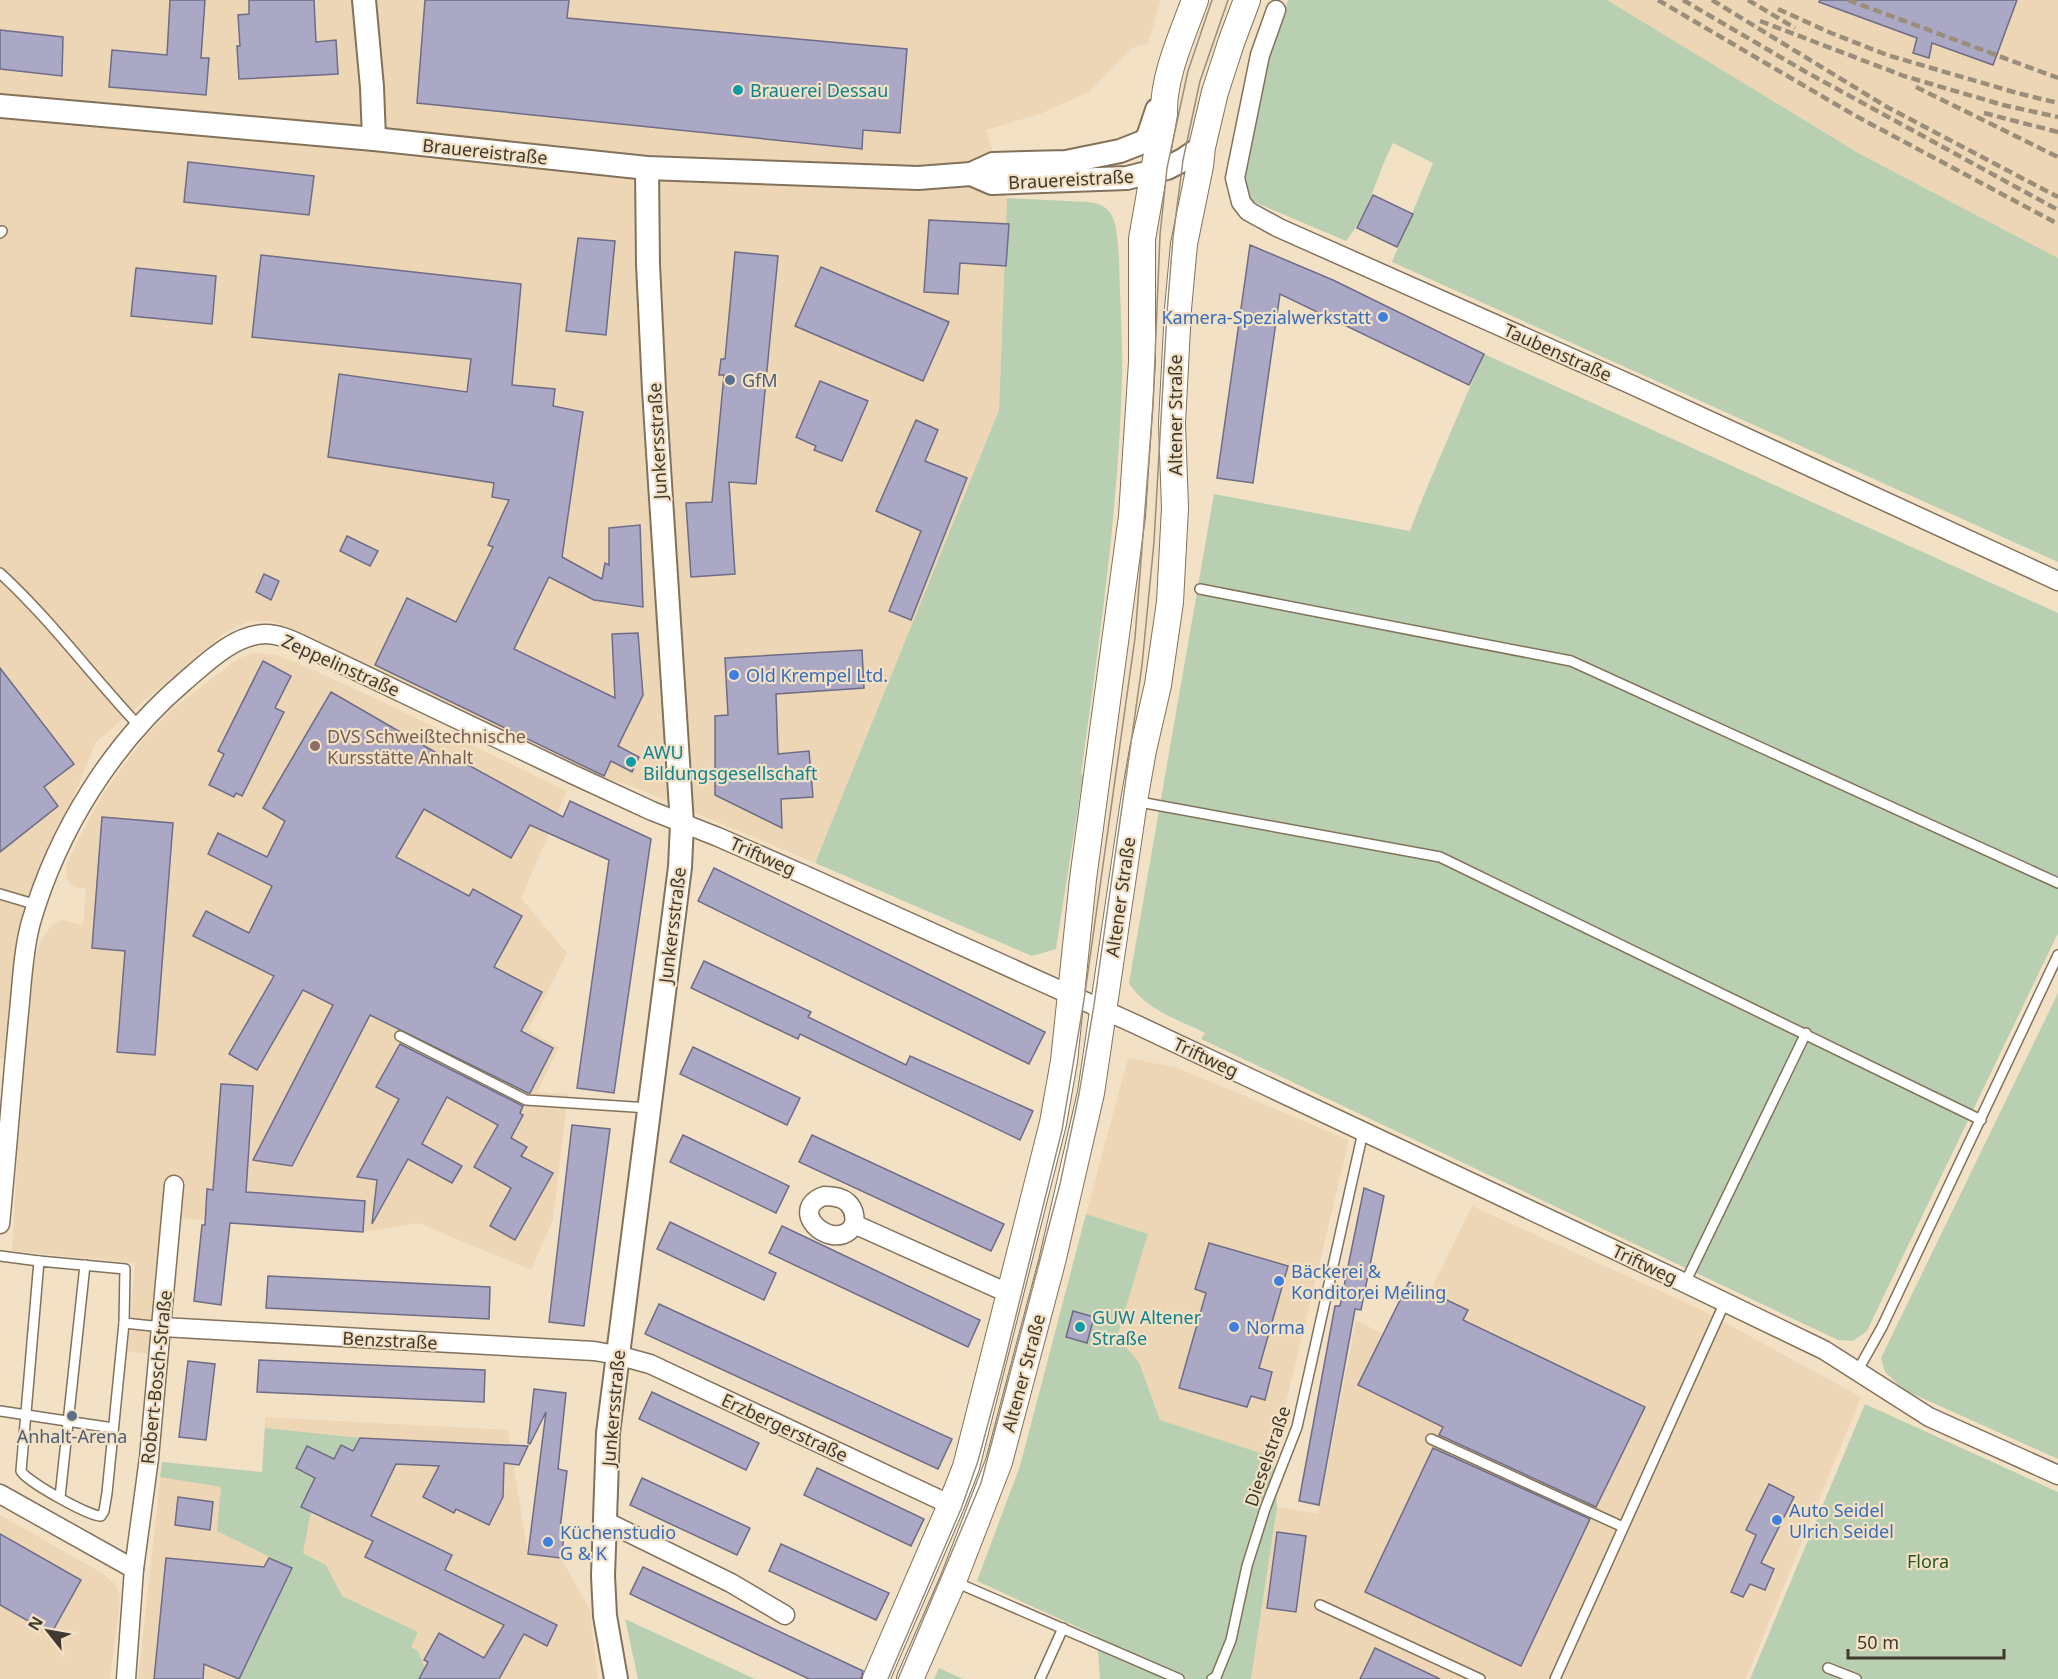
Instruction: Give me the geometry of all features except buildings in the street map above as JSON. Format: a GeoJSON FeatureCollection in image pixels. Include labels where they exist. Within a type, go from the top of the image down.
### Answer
{"type":"FeatureCollection","features":[{"type":"Feature","properties":{"kind":"main road","name":"Altener Straße"},"geometry":{"type":"LineString","coordinates":[[876,1679],[966,1467],[1053,1123],[1072,995],[1083,879],[1132,516],[1142,362],[1142,239],[1164,114],[1164,97],[1195,0]]}},
{"type":"Feature","properties":{"kind":"main road","name":"Altener Straße"},"geometry":{"type":"LineString","coordinates":[[910,1679],[953,1581],[999,1462],[1091,1093],[1134,801],[1158,685],[1170,602],[1174,508],[1172,423],[1184,244],[1215,92],[1247,0]]}},
{"type":"Feature","properties":{"kind":"street"},"geometry":{"type":"LineString","coordinates":[[364,0],[374,140]]}},
{"type":"Feature","properties":{"kind":"street","name":"Taubenstraße"},"geometry":{"type":"LineString","coordinates":[[1276,10],[1260,56],[1235,178],[1240,202],[1248,211],[1279,228],[1630,384],[2058,581]]}},
{"type":"Feature","properties":{"kind":"street","name":"Brauereistraße"},"geometry":{"type":"LineString","coordinates":[[0,106],[374,140],[647,168],[918,178],[971,174],[993,164],[1066,162],[1127,148],[1143,142],[1148,137],[1164,97]]}},
{"type":"Feature","properties":{"kind":"street","name":"Brauereistraße"},"geometry":{"type":"LineString","coordinates":[[971,174],[992,183],[1127,178],[1154,172],[1183,160],[1202,147]]}},
{"type":"Feature","properties":{"kind":"street","name":"Junkersstraße"},"geometry":{"type":"LineString","coordinates":[[616,1679],[605,1616],[603,1576],[608,1433],[680,867],[681,824],[655,402],[648,264],[647,168]]}},
{"type":"Feature","properties":{"kind":"street","name":"Zeppelinstraße"},"geometry":{"type":"LineString","coordinates":[[0,1224],[4,1105],[27,939],[62,844],[88,793],[138,725],[171,693],[235,643],[258,635],[276,635],[300,644],[681,824]]}},
{"type":"Feature","properties":{"kind":"street","name":"Triftweg"},"geometry":{"type":"LineString","coordinates":[[681,824],[748,850],[1072,995],[1685,1283],[1824,1350],[1929,1417],[2058,1475]]}},
{"type":"Feature","properties":{"kind":"street","name":"Robert-Bosch-Straße"},"geometry":{"type":"LineString","coordinates":[[126,1679],[134,1569],[149,1458],[174,1185]]}},
{"type":"Feature","properties":{"kind":"street","name":"Altener Straße"},"geometry":{"type":"LineString","coordinates":[[854,1224],[1010,1294]]}},
{"type":"Feature","properties":{"kind":"street","name":"Benzstraße"},"geometry":{"type":"LineString","coordinates":[[162,1327],[594,1351],[617,1355]]}},
{"type":"Feature","properties":{"kind":"street","name":"Erzbergerstraße"},"geometry":{"type":"LineString","coordinates":[[617,1355],[650,1364],[951,1505]]}},
{"type":"Feature","properties":{"kind":"street"},"geometry":{"type":"LineString","coordinates":[[0,1494],[134,1569]]}},
{"type":"Feature","properties":{"kind":"street"},"geometry":{"type":"LineString","coordinates":[[605,1521],[731,1583],[785,1615]]}},
{"type":"Feature","properties":{"kind":"lane"},"geometry":{"type":"LineString","coordinates":[[0,573],[50,622],[106,691],[138,725]]}},
{"type":"Feature","properties":{"kind":"lane"},"geometry":{"type":"LineString","coordinates":[[1200,589],[1571,662],[2058,884]]}},
{"type":"Feature","properties":{"kind":"lane"},"geometry":{"type":"LineString","coordinates":[[1134,801],[1440,857],[1982,1120]]}},
{"type":"Feature","properties":{"kind":"lane"},"geometry":{"type":"LineString","coordinates":[[0,894],[38,904]]}},
{"type":"Feature","properties":{"kind":"lane"},"geometry":{"type":"LineString","coordinates":[[1858,1370],[1882,1327],[1982,1120],[2058,955]]}},
{"type":"Feature","properties":{"kind":"lane"},"geometry":{"type":"LineString","coordinates":[[1685,1283],[1806,1033]]}},
{"type":"Feature","properties":{"kind":"lane"},"geometry":{"type":"LineString","coordinates":[[400,1036],[525,1100],[649,1108]]}},
{"type":"Feature","properties":{"kind":"lane","name":"Dieselstraße"},"geometry":{"type":"LineString","coordinates":[[1212,1679],[1216,1677],[1232,1640],[1247,1566],[1265,1509],[1298,1427],[1362,1132]]}},
{"type":"Feature","properties":{"kind":"lane"},"geometry":{"type":"LineString","coordinates":[[0,1256],[125,1269],[124,1323],[107,1493],[102,1516],[91,1515],[29,1480],[21,1471],[39,1261]]}},
{"type":"Feature","properties":{"kind":"lane"},"geometry":{"type":"LineString","coordinates":[[60,1497],[85,1265]]}},
{"type":"Feature","properties":{"kind":"lane"},"geometry":{"type":"LineString","coordinates":[[1555,1679],[1725,1302]]}},
{"type":"Feature","properties":{"kind":"lane"},"geometry":{"type":"LineString","coordinates":[[124,1323],[162,1327]]}},
{"type":"Feature","properties":{"kind":"lane"},"geometry":{"type":"LineString","coordinates":[[0,1411],[113,1428]]}},
{"type":"Feature","properties":{"kind":"lane"},"geometry":{"type":"LineString","coordinates":[[1431,1439],[1623,1527]]}},
{"type":"Feature","properties":{"kind":"lane"},"geometry":{"type":"LineString","coordinates":[[953,1581],[1179,1679]]}},
{"type":"Feature","properties":{"kind":"lane"},"geometry":{"type":"LineString","coordinates":[[1320,1605],[1480,1679]]}},
{"type":"Feature","properties":{"kind":"lane"},"geometry":{"type":"LineString","coordinates":[[1040,1679],[1063,1628]]}},
{"type":"Feature","properties":{"kind":"lane"},"geometry":{"type":"LineString","coordinates":[[1828,1668],[1856,1679]]}},
{"type":"Feature","properties":{"kind":"shaded area"},"geometry":{"type":"Polygon","coordinates":[[[0,0],[1161,0],[1148,43],[1132,48],[1089,92],[1040,114],[986,130],[1007,198],[999,410],[815,863],[626,784],[601,778],[283,625],[267,621],[248,622],[223,634],[96,742],[19,929],[4,1059],[0,1059],[0,0]]]}},
{"type":"Feature","properties":{"kind":"shaded area"},"geometry":{"type":"Polygon","coordinates":[[[1607,0],[2058,0],[2058,258],[1860,154],[1607,0]]]}},
{"type":"Feature","properties":{"kind":"shaded area"},"geometry":{"type":"Polygon","coordinates":[[[257,653],[290,660],[364,693],[567,791],[521,898],[567,953],[528,1030],[559,1047],[537,1092],[568,1094],[553,1220],[531,1270],[418,1223],[363,1232],[163,1217],[151,1354],[128,1352],[135,1263],[12,1251],[24,1040],[32,967],[41,940],[52,925],[62,920],[83,925],[86,889],[74,887],[69,882],[66,866],[106,789],[146,736],[171,710],[241,657],[257,653]]]}},
{"type":"Feature","properties":{"kind":"shaded area"},"geometry":{"type":"Polygon","coordinates":[[[1128,1058],[1178,1068],[1349,1140],[1273,1457],[1160,1420],[1139,1362],[1117,1337],[1148,1234],[1086,1214],[1128,1058]]]}},
{"type":"Feature","properties":{"kind":"shaded area"},"geometry":{"type":"Polygon","coordinates":[[[1472,1206],[1700,1309],[1861,1397],[1746,1679],[1251,1679],[1277,1507],[1318,1514],[1356,1320],[1404,1345],[1472,1206]]]}},
{"type":"Feature","properties":{"kind":"shaded area"},"geometry":{"type":"Polygon","coordinates":[[[265,1417],[508,1430],[528,1554],[561,1558],[590,1610],[598,1679],[138,1679],[162,1462],[262,1472],[265,1417]]]}},
{"type":"Feature","properties":{"kind":"shaded area"},"geometry":{"type":"Polygon","coordinates":[[[0,1515],[104,1574],[116,1585],[120,1596],[110,1679],[0,1679],[0,1515]]]}},
{"type":"Feature","properties":{"kind":"green space"},"geometry":{"type":"Polygon","coordinates":[[[1288,0],[1607,0],[1860,154],[2058,258],[2058,562],[1392,262],[1433,163],[1393,143],[1367,206],[1346,241],[1252,201],[1242,181],[1262,79],[1288,0]]]}},
{"type":"Feature","properties":{"kind":"green space"},"geometry":{"type":"Polygon","coordinates":[[[1007,198],[1088,202],[1101,205],[1109,211],[1114,221],[1118,240],[1122,336],[1120,430],[1116,480],[1107,578],[1081,774],[1083,775],[1056,949],[1032,956],[815,863],[999,410],[1007,198]]]}},
{"type":"Feature","properties":{"kind":"green space"},"geometry":{"type":"Polygon","coordinates":[[[1484,354],[2058,613],[2058,933],[1867,1331],[1853,1341],[1838,1340],[1201,1039],[1205,1033],[1153,1007],[1129,983],[1214,494],[1410,531],[1484,354]]]}},
{"type":"Feature","properties":{"kind":"green space"},"geometry":{"type":"Polygon","coordinates":[[[2058,993],[2058,1459],[1904,1390],[1885,1372],[1881,1358],[2058,993]]]}},
{"type":"Feature","properties":{"kind":"green space"},"geometry":{"type":"Polygon","coordinates":[[[1086,1214],[1148,1234],[1117,1337],[1139,1362],[1160,1420],[1273,1457],[1277,1507],[1251,1679],[1100,1679],[1097,1636],[977,1581],[1020,1466],[1086,1214]]]}},
{"type":"Feature","properties":{"kind":"green space","name":"Flora"},"geometry":{"type":"Polygon","coordinates":[[[1865,1404],[2058,1492],[2058,1679],[1750,1679],[1865,1404]]]}},
{"type":"Feature","properties":{"kind":"green space"},"geometry":{"type":"Polygon","coordinates":[[[265,1428],[360,1438],[353,1451],[341,1445],[334,1459],[307,1446],[296,1468],[315,1478],[301,1506],[311,1511],[303,1553],[326,1565],[342,1596],[418,1632],[411,1647],[418,1651],[425,1668],[419,1679],[239,1679],[292,1568],[217,1531],[221,1487],[160,1477],[162,1462],[262,1472],[265,1428]]]}},
{"type":"Feature","properties":{"kind":"green space"},"geometry":{"type":"Polygon","coordinates":[[[625,1619],[755,1679],[638,1679],[625,1619]]]}},
{"type":"Feature","properties":{"kind":"green space"},"geometry":{"type":"Polygon","coordinates":[[[939,1668],[963,1679],[934,1679],[939,1668]]]}},
{"type":"Feature","properties":{"kind":"tram line"},"geometry":{"type":"LineString","coordinates":[[888,1679],[961,1509],[978,1461],[1062,1130],[1084,1000],[1135,638],[1153,406],[1160,235],[1167,168],[1188,71],[1212,0]]}},
{"type":"Feature","properties":{"kind":"tram line"},"geometry":{"type":"LineString","coordinates":[[898,1679],[981,1483],[1060,1184],[1079,1094],[1094,1005],[1142,665],[1154,542],[1173,238],[1183,160],[1200,81],[1228,0]]}},
{"type":"Feature","properties":{"kind":"railway"},"geometry":{"type":"LineString","coordinates":[[1658,0],[1854,115],[2058,224]]}},
{"type":"Feature","properties":{"kind":"railway"},"geometry":{"type":"LineString","coordinates":[[1683,0],[1806,72],[2058,210]]}},
{"type":"Feature","properties":{"kind":"railway"},"geometry":{"type":"LineString","coordinates":[[1712,0],[1887,107],[2058,197]]}},
{"type":"Feature","properties":{"kind":"railway"},"geometry":{"type":"LineString","coordinates":[[1748,0],[1795,28]]}},
{"type":"Feature","properties":{"kind":"railway"},"geometry":{"type":"LineString","coordinates":[[1848,0],[2058,78]]}},
{"type":"Feature","properties":{"kind":"railway"},"geometry":{"type":"LineString","coordinates":[[1778,9],[1887,55],[2058,103]]}},
{"type":"Feature","properties":{"kind":"railway"},"geometry":{"type":"LineString","coordinates":[[1760,21],[1904,76],[2003,105],[2058,117]]}},
{"type":"Feature","properties":{"kind":"railway"},"geometry":{"type":"LineString","coordinates":[[1916,87],[2058,157]]}},
{"type":"Feature","properties":{"kind":"railway"},"geometry":{"type":"LineString","coordinates":[[1984,113],[2058,132]]}},
{"type":"Feature","properties":{"kind":"place","name":"Brauerei Dessau"},"geometry":{"type":"Point","coordinates":[738,90]}},
{"type":"Feature","properties":{"kind":"place","name":"Kamera-Spezialwerkstatt"},"geometry":{"type":"Point","coordinates":[1383,317]}},
{"type":"Feature","properties":{"kind":"place","name":"GfM"},"geometry":{"type":"Point","coordinates":[730,380]}},
{"type":"Feature","properties":{"kind":"place","name":"Old Krempel Ltd."},"geometry":{"type":"Point","coordinates":[734,675]}},
{"type":"Feature","properties":{"kind":"place","name":"DVS Schweißtechnische Kursstätte Anhalt"},"geometry":{"type":"Point","coordinates":[315,746]}},
{"type":"Feature","properties":{"kind":"place","name":"AWU Bildungsgesellschaft"},"geometry":{"type":"Point","coordinates":[631,762]}},
{"type":"Feature","properties":{"kind":"place","name":"Bäckerei & Konditorei Meiling"},"geometry":{"type":"Point","coordinates":[1279,1281]}},
{"type":"Feature","properties":{"kind":"place","name":"GUW Altener Straße"},"geometry":{"type":"Point","coordinates":[1080,1327]}},
{"type":"Feature","properties":{"kind":"place","name":"Norma"},"geometry":{"type":"Point","coordinates":[1234,1327]}},
{"type":"Feature","properties":{"kind":"place","name":"Anhalt-Arena"},"geometry":{"type":"Point","coordinates":[72,1416]}},
{"type":"Feature","properties":{"kind":"place","name":"Auto Seidel Ulrich Seidel"},"geometry":{"type":"Point","coordinates":[1777,1520]}},
{"type":"Feature","properties":{"kind":"place","name":"Küchenstudio G & K"},"geometry":{"type":"Point","coordinates":[548,1542]}}]}
